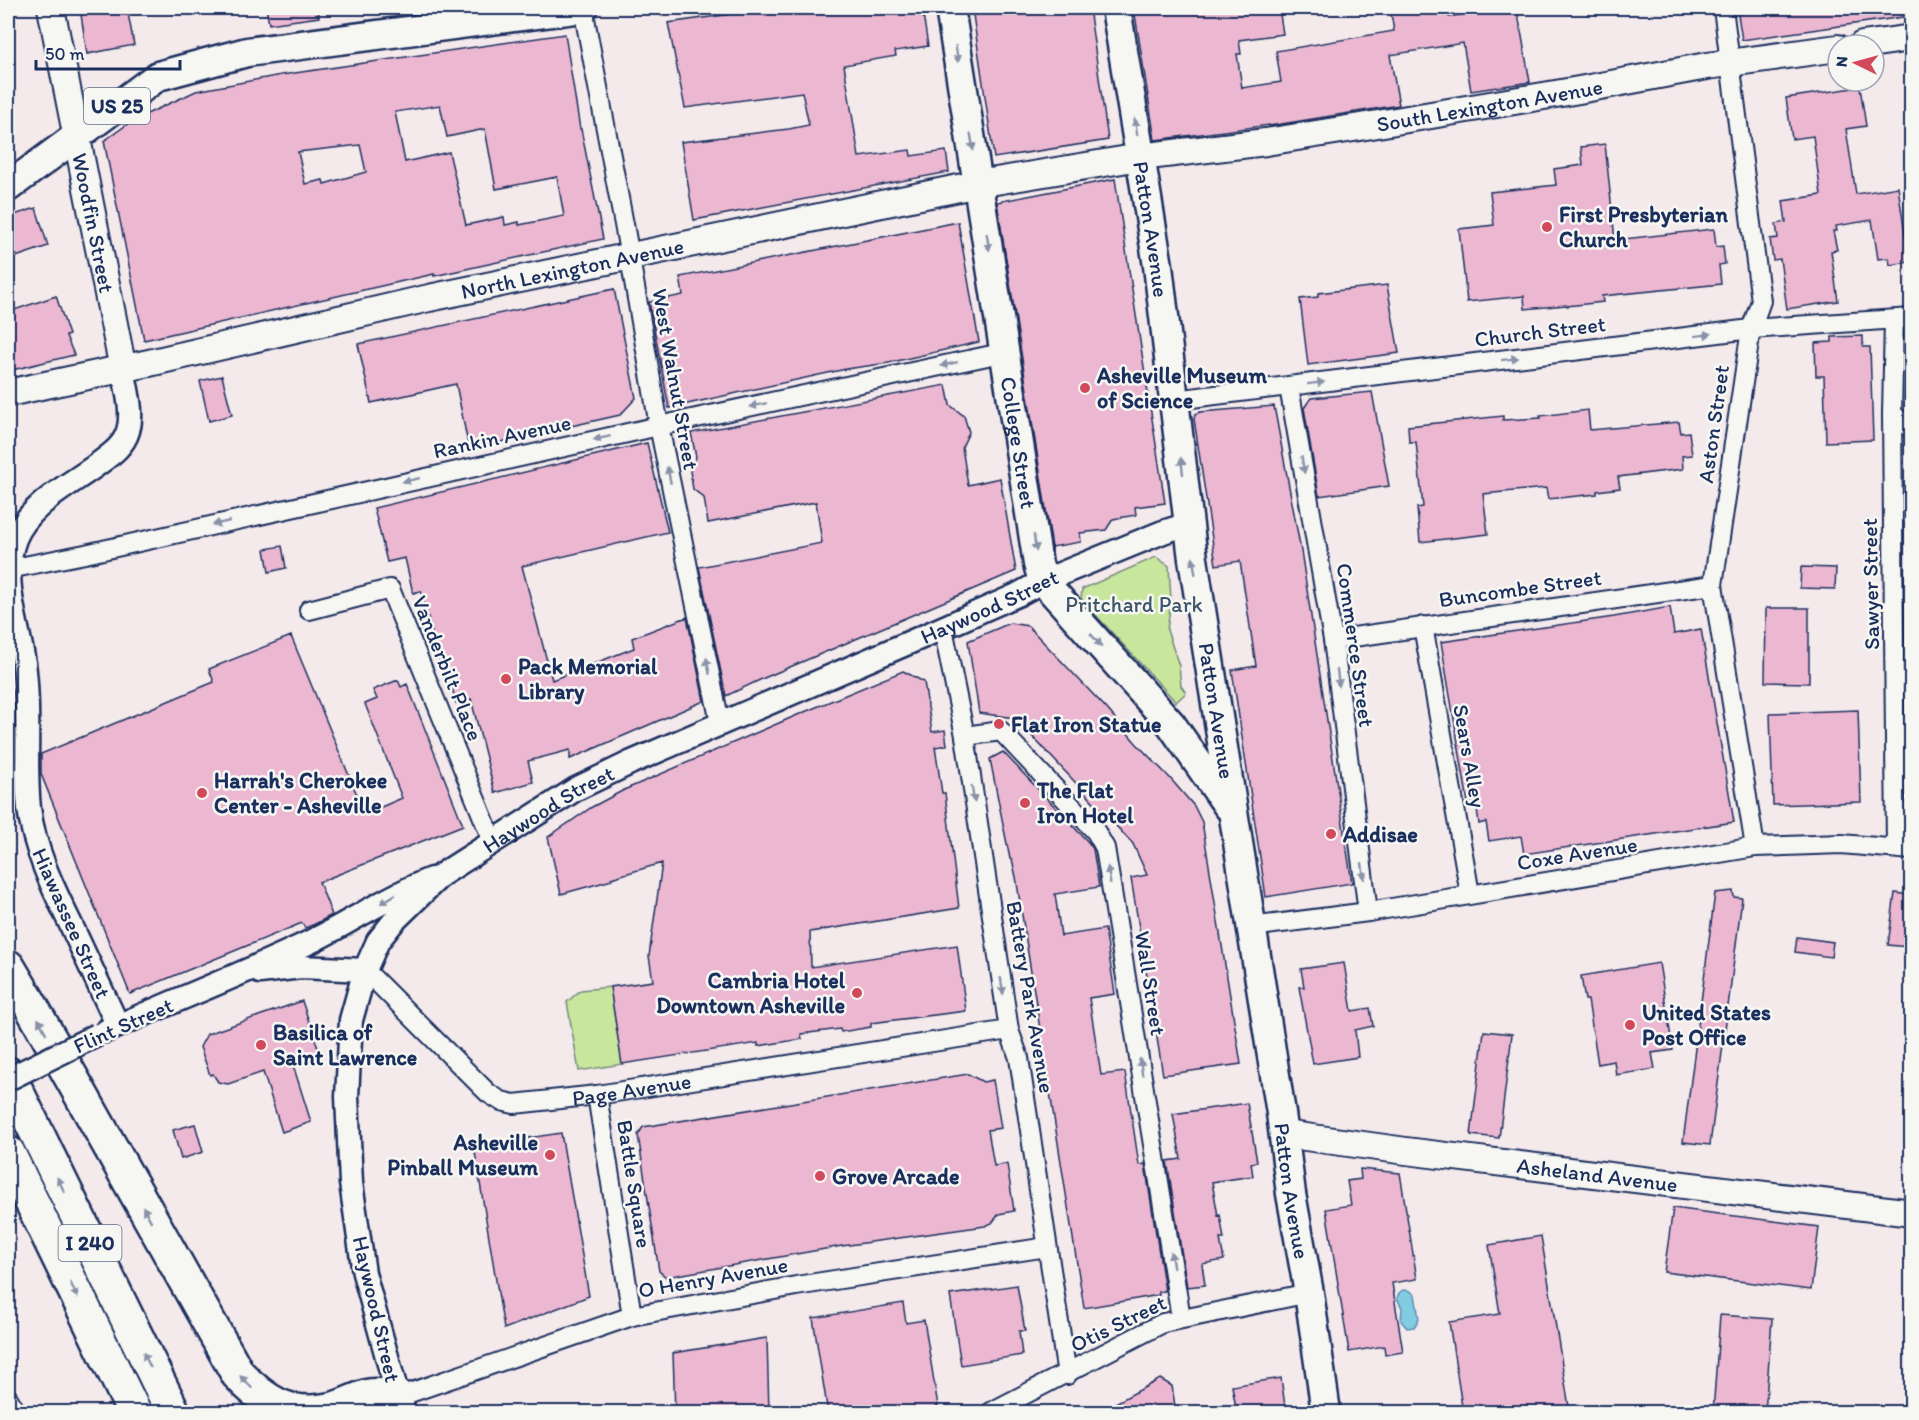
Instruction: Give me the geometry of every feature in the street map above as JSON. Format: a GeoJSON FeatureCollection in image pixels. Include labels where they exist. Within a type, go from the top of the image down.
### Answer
{"type":"FeatureCollection","features":[{"type":"Feature","properties":{"kind":"highway"},"geometry":{"type":"LineString","coordinates":[[8,967],[238,1374],[261,1397],[277,1406],[297,1411],[331,1410],[371,1395],[396,1407]]}},
{"type":"Feature","properties":{"kind":"highway","name":"I 240"},"geometry":{"type":"LineString","coordinates":[[8,1074],[172,1413]]}},
{"type":"Feature","properties":{"kind":"highway","name":"I 240"},"geometry":{"type":"LineString","coordinates":[[8,1154],[134,1413]]}},
{"type":"Feature","properties":{"kind":"highway"},"geometry":{"type":"LineString","coordinates":[[8,1170],[30,1200]]}},
{"type":"Feature","properties":{"kind":"highway"},"geometry":{"type":"LineString","coordinates":[[113,1370],[122,1413]]}},
{"type":"Feature","properties":{"kind":"main road","name":"Woodfin Street"},"geometry":{"type":"LineString","coordinates":[[51,8],[123,369]]}},
{"type":"Feature","properties":{"kind":"main road","name":"US 25"},"geometry":{"type":"LineString","coordinates":[[8,187],[158,76],[247,52],[583,8]]}},
{"type":"Feature","properties":{"kind":"main road","name":"College Street"},"geometry":{"type":"LineString","coordinates":[[950,8],[1038,564],[1043,581],[1172,724],[1233,812]]}},
{"type":"Feature","properties":{"kind":"main road","name":"Patton Avenue"},"geometry":{"type":"LineString","coordinates":[[1116,8],[1158,266],[1188,524],[1326,1413]]}},
{"type":"Feature","properties":{"kind":"main road"},"geometry":{"type":"LineString","coordinates":[[1886,42],[1911,38]]}},
{"type":"Feature","properties":{"kind":"main road","name":"South Lexington Avenue"},"geometry":{"type":"LineString","coordinates":[[1140,157],[1266,142],[1731,63],[1826,50]]}},
{"type":"Feature","properties":{"kind":"main road","name":"North Lexington Avenue"},"geometry":{"type":"LineString","coordinates":[[8,393],[123,369],[429,298],[978,184],[1140,157]]}},
{"type":"Feature","properties":{"kind":"main road","name":"Asheland Avenue"},"geometry":{"type":"LineString","coordinates":[[1284,1134],[1911,1213]]}},
{"type":"Feature","properties":{"kind":"street","name":"West Walnut Street"},"geometry":{"type":"LineString","coordinates":[[583,8],[659,426],[720,723]]}},
{"type":"Feature","properties":{"kind":"street","name":"Aston Street"},"geometry":{"type":"LineString","coordinates":[[1723,8],[1761,301],[1751,329],[1713,585],[1755,847]]}},
{"type":"Feature","properties":{"kind":"street","name":"Church Street"},"geometry":{"type":"LineString","coordinates":[[1175,399],[1289,387],[1751,329],[1903,319]]}},
{"type":"Feature","properties":{"kind":"street","name":"Sawyer Street"},"geometry":{"type":"LineString","coordinates":[[1903,319],[1892,414],[1904,849]]}},
{"type":"Feature","properties":{"kind":"street","name":"Rankin Avenue"},"geometry":{"type":"LineString","coordinates":[[9,569],[1006,352]]}},
{"type":"Feature","properties":{"kind":"street","name":"Hiawassee Street"},"geometry":{"type":"LineString","coordinates":[[118,1026],[53,888],[37,843],[29,810],[28,718],[24,664],[10,595],[9,569],[14,540],[30,514],[100,462],[121,444],[128,432],[130,419],[123,369]]}},
{"type":"Feature","properties":{"kind":"street","name":"Commerce Street"},"geometry":{"type":"LineString","coordinates":[[1289,387],[1333,640],[1368,912]]}},
{"type":"Feature","properties":{"kind":"street"},"geometry":{"type":"LineString","coordinates":[[1892,414],[1911,429]]}},
{"type":"Feature","properties":{"kind":"street","name":"Haywood Street"},"geometry":{"type":"LineString","coordinates":[[396,1407],[364,1273],[351,1183],[347,1097],[351,1020],[365,970],[394,921],[441,875],[576,789],[720,723],[943,628],[1043,581],[1188,524]]}},
{"type":"Feature","properties":{"kind":"street","name":"Buncombe Street"},"geometry":{"type":"LineString","coordinates":[[1333,640],[1713,585]]}},
{"type":"Feature","properties":{"kind":"street","name":"Vanderbilt Place"},"geometry":{"type":"LineString","coordinates":[[309,610],[390,589],[493,842]]}},
{"type":"Feature","properties":{"kind":"street","name":"Sears Alley"},"geometry":{"type":"LineString","coordinates":[[1423,626],[1470,894]]}},
{"type":"Feature","properties":{"kind":"street","name":"Battery Park Avenue"},"geometry":{"type":"LineString","coordinates":[[943,628],[964,736],[1009,1030],[1019,1058],[1067,1374]]}},
{"type":"Feature","properties":{"kind":"street","name":"Wall Street"},"geometry":{"type":"LineString","coordinates":[[964,736],[1001,731],[1096,832],[1105,848],[1181,1318]]}},
{"type":"Feature","properties":{"kind":"street","name":"Coxe Avenue"},"geometry":{"type":"LineString","coordinates":[[1251,927],[1368,912],[1755,847],[1830,844],[1904,849]]}},
{"type":"Feature","properties":{"kind":"street","name":"Flint Street"},"geometry":{"type":"LineString","coordinates":[[8,1079],[97,1035],[241,974],[343,926],[404,890],[441,875]]}},
{"type":"Feature","properties":{"kind":"street","name":"Page Avenue"},"geometry":{"type":"LineString","coordinates":[[313,940],[365,970],[488,1093],[501,1101],[514,1104],[597,1095],[1009,1030]]}},
{"type":"Feature","properties":{"kind":"street","name":"Flint Street"},"geometry":{"type":"LineString","coordinates":[[241,974],[301,967],[365,970]]}},
{"type":"Feature","properties":{"kind":"street","name":"Battle Square"},"geometry":{"type":"LineString","coordinates":[[597,1095],[632,1316]]}},
{"type":"Feature","properties":{"kind":"street","name":"O Henry Avenue"},"geometry":{"type":"LineString","coordinates":[[396,1407],[632,1316],[796,1286],[1047,1247]]}},
{"type":"Feature","properties":{"kind":"street","name":"Otis Street"},"geometry":{"type":"LineString","coordinates":[[991,1413],[1162,1323],[1309,1293]]}},
{"type":"Feature","properties":{"kind":"street"},"geometry":{"type":"LineString","coordinates":[[8,1398],[16,1413]]}},
{"type":"Feature","properties":{"kind":"green space","name":"Pritchard Park"},"geometry":{"type":"Polygon","coordinates":[[[1156,557],[1169,566],[1171,601],[1167,630],[1179,666],[1181,686],[1186,693],[1176,702],[1081,599],[1082,589],[1156,557]]]}},
{"type":"Feature","properties":{"kind":"green space"},"geometry":{"type":"Polygon","coordinates":[[[610,987],[622,1064],[579,1071],[567,1002],[581,990],[610,987]]]}},
{"type":"Feature","properties":{"kind":"water"},"geometry":{"type":"Polygon","coordinates":[[[1403,1290],[1415,1295],[1419,1319],[1414,1327],[1407,1328],[1401,1321],[1402,1308],[1397,1298],[1403,1290]]]}},
{"type":"Feature","properties":{"kind":"building"},"geometry":{"type":"Polygon","coordinates":[[[80,8],[127,8],[134,45],[87,54],[80,8]]]}},
{"type":"Feature","properties":{"kind":"building"},"geometry":{"type":"Polygon","coordinates":[[[266,8],[318,8],[319,17],[269,24],[266,8]]]}},
{"type":"Feature","properties":{"kind":"building"},"geometry":{"type":"Polygon","coordinates":[[[774,8],[922,8],[928,46],[895,51],[896,56],[844,65],[859,157],[910,150],[911,156],[946,151],[949,172],[694,220],[681,142],[809,125],[802,92],[685,108],[668,23],[774,8]]]}},
{"type":"Feature","properties":{"kind":"building"},"geometry":{"type":"Polygon","coordinates":[[[972,8],[1089,8],[1108,140],[994,158],[972,8]]]}},
{"type":"Feature","properties":{"kind":"building"},"geometry":{"type":"Polygon","coordinates":[[[1134,8],[1279,8],[1283,34],[1239,40],[1241,54],[1237,54],[1242,88],[1281,82],[1276,51],[1394,31],[1390,8],[1447,8],[1449,17],[1484,11],[1483,8],[1517,8],[1530,82],[1471,91],[1463,43],[1390,55],[1399,105],[1269,126],[1155,140],[1134,8]]]}},
{"type":"Feature","properties":{"kind":"building"},"geometry":{"type":"Polygon","coordinates":[[[1737,8],[1902,8],[1903,17],[1742,40],[1737,8]]]}},
{"type":"Feature","properties":{"kind":"building"},"geometry":{"type":"Polygon","coordinates":[[[565,34],[580,129],[603,239],[434,276],[434,274],[144,340],[104,141],[132,121],[196,91],[281,75],[565,34]],[[440,105],[395,112],[405,162],[449,152],[466,225],[504,217],[505,225],[519,222],[519,225],[564,216],[557,177],[496,189],[485,129],[447,137],[440,105]],[[360,145],[298,152],[305,184],[323,180],[324,184],[366,172],[360,145]]]}},
{"type":"Feature","properties":{"kind":"building"},"geometry":{"type":"Polygon","coordinates":[[[1826,92],[1861,93],[1866,126],[1846,129],[1856,194],[1898,187],[1909,262],[1890,265],[1889,258],[1878,259],[1872,220],[1836,226],[1837,231],[1833,231],[1837,250],[1831,251],[1838,301],[1787,309],[1780,259],[1773,260],[1770,239],[1778,238],[1776,224],[1786,222],[1783,201],[1821,195],[1813,136],[1792,139],[1786,98],[1826,92]]]}},
{"type":"Feature","properties":{"kind":"building","name":"First Presbyterian Church"},"geometry":{"type":"Polygon","coordinates":[[[1605,144],[1615,240],[1714,229],[1716,247],[1723,246],[1725,264],[1719,265],[1721,284],[1602,296],[1603,302],[1525,309],[1524,296],[1467,302],[1459,229],[1494,225],[1490,192],[1556,185],[1554,169],[1583,165],[1581,147],[1605,144]]]}},
{"type":"Feature","properties":{"kind":"building"},"geometry":{"type":"Polygon","coordinates":[[[1115,179],[1165,503],[1135,507],[1136,515],[1113,519],[1106,530],[1080,533],[1081,542],[1052,547],[997,202],[1115,179]]]}},
{"type":"Feature","properties":{"kind":"building"},"geometry":{"type":"Polygon","coordinates":[[[36,208],[48,246],[16,257],[8,231],[8,217],[36,208]]]}},
{"type":"Feature","properties":{"kind":"building"},"geometry":{"type":"Polygon","coordinates":[[[958,222],[979,342],[669,408],[649,302],[683,295],[680,277],[958,222]]]}},
{"type":"Feature","properties":{"kind":"building"},"geometry":{"type":"Polygon","coordinates":[[[1387,285],[1399,353],[1308,365],[1300,299],[1318,297],[1318,293],[1387,285]]]}},
{"type":"Feature","properties":{"kind":"building"},"geometry":{"type":"Polygon","coordinates":[[[614,289],[636,398],[620,415],[469,449],[456,384],[371,403],[358,344],[614,289]]]}},
{"type":"Feature","properties":{"kind":"building"},"geometry":{"type":"Polygon","coordinates":[[[56,296],[69,335],[66,336],[74,355],[8,371],[8,312],[56,296]]]}},
{"type":"Feature","properties":{"kind":"building"},"geometry":{"type":"Polygon","coordinates":[[[1863,336],[1863,347],[1870,347],[1873,440],[1826,442],[1824,376],[1816,376],[1815,343],[1832,342],[1832,337],[1863,336]]]}},
{"type":"Feature","properties":{"kind":"building"},"geometry":{"type":"Polygon","coordinates":[[[222,376],[232,415],[209,421],[200,381],[222,376]]]}},
{"type":"Feature","properties":{"kind":"building"},"geometry":{"type":"Polygon","coordinates":[[[946,385],[950,405],[964,416],[969,432],[962,447],[968,485],[1000,478],[1016,571],[726,696],[699,567],[822,543],[816,502],[708,523],[704,498],[693,489],[690,471],[696,457],[691,433],[946,385]]]}},
{"type":"Feature","properties":{"kind":"building"},"geometry":{"type":"Polygon","coordinates":[[[1372,392],[1389,486],[1319,496],[1304,408],[1311,398],[1372,392]]]}},
{"type":"Feature","properties":{"kind":"building"},"geometry":{"type":"Polygon","coordinates":[[[1274,406],[1301,551],[1352,883],[1266,897],[1232,670],[1256,666],[1240,561],[1216,565],[1194,419],[1195,414],[1200,412],[1274,406]]]}},
{"type":"Feature","properties":{"kind":"building"},"geometry":{"type":"Polygon","coordinates":[[[1588,410],[1590,430],[1679,422],[1681,433],[1689,432],[1692,455],[1682,456],[1683,469],[1618,477],[1620,488],[1597,491],[1597,494],[1548,499],[1546,488],[1483,494],[1488,534],[1420,542],[1417,508],[1423,507],[1416,442],[1409,442],[1408,426],[1503,416],[1503,420],[1541,418],[1540,416],[1588,410]]]}},
{"type":"Feature","properties":{"kind":"building"},"geometry":{"type":"Polygon","coordinates":[[[647,443],[668,532],[522,566],[552,680],[634,648],[632,638],[687,617],[704,701],[570,759],[570,750],[528,761],[533,782],[495,793],[471,699],[456,703],[447,668],[442,670],[421,591],[413,593],[405,558],[387,562],[374,508],[647,443]]]}},
{"type":"Feature","properties":{"kind":"building"},"geometry":{"type":"Polygon","coordinates":[[[282,546],[286,568],[269,572],[265,549],[282,546]]]}},
{"type":"Feature","properties":{"kind":"building"},"geometry":{"type":"Polygon","coordinates":[[[1801,567],[1836,568],[1835,589],[1800,588],[1801,567]]]}},
{"type":"Feature","properties":{"kind":"building"},"geometry":{"type":"Polygon","coordinates":[[[1670,607],[1674,634],[1701,629],[1734,822],[1524,854],[1521,836],[1489,841],[1486,822],[1479,824],[1476,801],[1468,803],[1441,642],[1670,607]]]}},
{"type":"Feature","properties":{"kind":"building"},"geometry":{"type":"Polygon","coordinates":[[[1766,608],[1809,608],[1809,683],[1765,682],[1766,608]]]}},
{"type":"Feature","properties":{"kind":"building"},"geometry":{"type":"Polygon","coordinates":[[[1010,623],[1028,626],[1107,709],[1194,806],[1202,822],[1241,1064],[1163,1075],[1131,878],[1147,875],[1133,844],[1015,718],[979,713],[968,641],[1010,623]]]}},
{"type":"Feature","properties":{"kind":"building","name":"Harrah's Cherokee Center - Asheville"},"geometry":{"type":"Polygon","coordinates":[[[291,636],[365,814],[402,798],[365,704],[377,699],[373,690],[398,680],[401,687],[407,684],[463,825],[319,882],[332,915],[315,924],[305,928],[302,923],[130,994],[41,774],[41,754],[214,682],[209,669],[291,636]]]}},
{"type":"Feature","properties":{"kind":"building"},"geometry":{"type":"Polygon","coordinates":[[[903,671],[924,682],[932,732],[945,730],[947,745],[935,747],[942,793],[945,793],[959,908],[810,932],[811,967],[957,945],[966,1011],[871,1023],[871,1027],[841,1032],[840,1029],[801,1034],[802,1039],[758,1046],[758,1043],[622,1064],[610,987],[653,981],[649,956],[662,863],[561,894],[548,837],[592,807],[624,790],[903,671]]]}},
{"type":"Feature","properties":{"kind":"building"},"geometry":{"type":"Polygon","coordinates":[[[1858,710],[1861,802],[1773,805],[1770,713],[1858,710]]]}},
{"type":"Feature","properties":{"kind":"building"},"geometry":{"type":"Polygon","coordinates":[[[1003,752],[1093,849],[1099,887],[1055,894],[1061,936],[1105,929],[1115,994],[1089,998],[1101,1075],[1125,1072],[1139,1165],[1145,1164],[1165,1291],[1159,1292],[1159,1295],[1084,1308],[1016,877],[1012,859],[1010,859],[990,759],[1003,752]]]}},
{"type":"Feature","properties":{"kind":"building"},"geometry":{"type":"Polygon","coordinates":[[[1733,891],[1734,897],[1742,898],[1710,1145],[1683,1142],[1715,893],[1733,891]]]}},
{"type":"Feature","properties":{"kind":"building"},"geometry":{"type":"Polygon","coordinates":[[[1895,893],[1911,895],[1909,947],[1888,945],[1895,893]]]}},
{"type":"Feature","properties":{"kind":"building"},"geometry":{"type":"Polygon","coordinates":[[[1797,937],[1833,942],[1831,957],[1795,952],[1797,937]]]}},
{"type":"Feature","properties":{"kind":"building"},"geometry":{"type":"Polygon","coordinates":[[[1344,963],[1352,1011],[1370,1008],[1373,1026],[1355,1030],[1358,1057],[1313,1064],[1299,987],[1304,987],[1301,969],[1344,963]]]}},
{"type":"Feature","properties":{"kind":"building","name":"United States Post Office"},"geometry":{"type":"Polygon","coordinates":[[[1659,963],[1673,1050],[1652,1053],[1655,1069],[1616,1075],[1614,1061],[1598,1064],[1588,1000],[1585,1000],[1581,976],[1659,963]]]}},
{"type":"Feature","properties":{"kind":"building","name":"Basilica of Saint Lawrence"},"geometry":{"type":"Polygon","coordinates":[[[302,1001],[320,1054],[293,1065],[311,1122],[282,1132],[263,1072],[228,1084],[218,1082],[213,1074],[210,1075],[200,1047],[207,1034],[302,1001]]]}},
{"type":"Feature","properties":{"kind":"building"},"geometry":{"type":"Polygon","coordinates":[[[1484,1031],[1512,1034],[1499,1138],[1471,1135],[1484,1031]]]}},
{"type":"Feature","properties":{"kind":"building","name":"Grove Arcade"},"geometry":{"type":"Polygon","coordinates":[[[968,1074],[983,1082],[993,1080],[1001,1128],[988,1130],[994,1166],[1007,1164],[1014,1211],[999,1214],[992,1223],[985,1226],[842,1246],[666,1277],[659,1271],[638,1135],[643,1127],[968,1074]]]}},
{"type":"Feature","properties":{"kind":"building"},"geometry":{"type":"Polygon","coordinates":[[[1247,1103],[1257,1162],[1251,1163],[1253,1176],[1212,1182],[1224,1239],[1220,1239],[1224,1260],[1202,1264],[1205,1285],[1187,1287],[1167,1161],[1181,1159],[1173,1114],[1247,1103]]]}},
{"type":"Feature","properties":{"kind":"building"},"geometry":{"type":"Polygon","coordinates":[[[195,1124],[203,1152],[181,1159],[173,1130],[195,1124]]]}},
{"type":"Feature","properties":{"kind":"building"},"geometry":{"type":"Polygon","coordinates":[[[561,1133],[589,1296],[504,1329],[474,1146],[561,1133]]]}},
{"type":"Feature","properties":{"kind":"building"},"geometry":{"type":"Polygon","coordinates":[[[1360,1169],[1400,1173],[1417,1279],[1392,1283],[1403,1352],[1385,1355],[1384,1346],[1349,1352],[1326,1209],[1351,1205],[1347,1181],[1361,1179],[1360,1169]]]}},
{"type":"Feature","properties":{"kind":"building"},"geometry":{"type":"Polygon","coordinates":[[[1673,1208],[1819,1227],[1811,1290],[1664,1272],[1673,1208]]]}},
{"type":"Feature","properties":{"kind":"building"},"geometry":{"type":"Polygon","coordinates":[[[1541,1236],[1570,1413],[1463,1413],[1449,1322],[1500,1314],[1489,1245],[1541,1236]]]}},
{"type":"Feature","properties":{"kind":"building"},"geometry":{"type":"Polygon","coordinates":[[[1017,1285],[1025,1331],[1019,1331],[1022,1355],[961,1365],[950,1295],[1017,1285]]]}},
{"type":"Feature","properties":{"kind":"building"},"geometry":{"type":"Polygon","coordinates":[[[903,1303],[906,1323],[924,1320],[938,1406],[925,1413],[828,1413],[813,1318],[903,1303]]]}},
{"type":"Feature","properties":{"kind":"building"},"geometry":{"type":"Polygon","coordinates":[[[1720,1315],[1772,1319],[1765,1413],[1713,1413],[1720,1315]]]}},
{"type":"Feature","properties":{"kind":"building"},"geometry":{"type":"Polygon","coordinates":[[[767,1338],[769,1413],[675,1413],[673,1353],[767,1338]]]}},
{"type":"Feature","properties":{"kind":"building"},"geometry":{"type":"Polygon","coordinates":[[[1281,1378],[1286,1413],[1237,1413],[1232,1386],[1281,1378]]]}},
{"type":"Feature","properties":{"kind":"building"},"geometry":{"type":"Polygon","coordinates":[[[1160,1379],[1172,1386],[1176,1413],[1097,1413],[1160,1379]]]}},
{"type":"Feature","properties":{"kind":"place","name":"First Presbyterian Church"},"geometry":{"type":"Point","coordinates":[1547,227]}},
{"type":"Feature","properties":{"kind":"place","name":"Asheville Museum of Science"},"geometry":{"type":"Point","coordinates":[1085,388]}},
{"type":"Feature","properties":{"kind":"place","name":"Pack Memorial Library"},"geometry":{"type":"Point","coordinates":[506,679]}},
{"type":"Feature","properties":{"kind":"place","name":"Flat Iron Statue"},"geometry":{"type":"Point","coordinates":[999,724]}},
{"type":"Feature","properties":{"kind":"place","name":"Harrah's Cherokee Center - Asheville"},"geometry":{"type":"Point","coordinates":[202,793]}},
{"type":"Feature","properties":{"kind":"place","name":"The Flat Iron Hotel"},"geometry":{"type":"Point","coordinates":[1025,803]}},
{"type":"Feature","properties":{"kind":"place","name":"Addisae"},"geometry":{"type":"Point","coordinates":[1331,834]}},
{"type":"Feature","properties":{"kind":"place","name":"Cambria Hotel Downtown Asheville"},"geometry":{"type":"Point","coordinates":[857,993]}},
{"type":"Feature","properties":{"kind":"place","name":"United States Post Office"},"geometry":{"type":"Point","coordinates":[1630,1025]}},
{"type":"Feature","properties":{"kind":"place","name":"Basilica of Saint Lawrence"},"geometry":{"type":"Point","coordinates":[261,1045]}},
{"type":"Feature","properties":{"kind":"place","name":"Asheville Pinball Museum"},"geometry":{"type":"Point","coordinates":[550,1155]}},
{"type":"Feature","properties":{"kind":"place","name":"Grove Arcade"},"geometry":{"type":"Point","coordinates":[820,1176]}}]}
